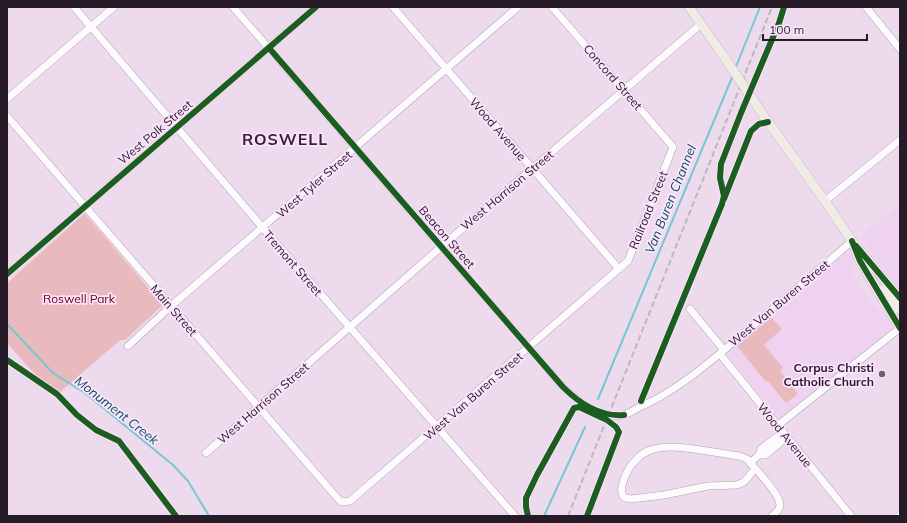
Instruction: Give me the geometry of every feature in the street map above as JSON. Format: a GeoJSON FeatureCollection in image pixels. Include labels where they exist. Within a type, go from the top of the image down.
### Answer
{"type":"FeatureCollection","features":[{"type":"Feature","properties":{"kind":"main road"},"geometry":{"type":"LineString","coordinates":[[689,7],[852,241],[900,298]]}},
{"type":"Feature","properties":{"kind":"main road"},"geometry":{"type":"LineString","coordinates":[[852,241],[868,276],[900,328]]}},
{"type":"Feature","properties":{"kind":"main road"},"geometry":{"type":"LineString","coordinates":[[868,276],[900,310]]}},
{"type":"Feature","properties":{"kind":"street","name":"Tremont Street"},"geometry":{"type":"LineString","coordinates":[[74,7],[178,127],[262,228],[515,516]]}},
{"type":"Feature","properties":{"kind":"street"},"geometry":{"type":"LineString","coordinates":[[101,7],[106,13]]}},
{"type":"Feature","properties":{"kind":"street"},"geometry":{"type":"LineString","coordinates":[[7,99],[114,7]]}},
{"type":"Feature","properties":{"kind":"street","name":"Beacon Street"},"geometry":{"type":"LineString","coordinates":[[233,7],[563,387],[578,400],[602,413],[616,415],[624,414]]}},
{"type":"Feature","properties":{"kind":"street","name":"West Polk Street"},"geometry":{"type":"LineString","coordinates":[[7,274],[316,7]]}},
{"type":"Feature","properties":{"kind":"street","name":"Wood Avenue"},"geometry":{"type":"LineString","coordinates":[[393,7],[618,269]]}},
{"type":"Feature","properties":{"kind":"street","name":"West Tyler Street"},"geometry":{"type":"LineString","coordinates":[[128,346],[171,306],[518,7]]}},
{"type":"Feature","properties":{"kind":"street","name":"Concord Street"},"geometry":{"type":"LineString","coordinates":[[552,7],[673,147]]}},
{"type":"Feature","properties":{"kind":"street"},"geometry":{"type":"LineString","coordinates":[[866,7],[900,49]]}},
{"type":"Feature","properties":{"kind":"street","name":"West Harrison Street"},"geometry":{"type":"LineString","coordinates":[[206,453],[441,247],[701,24]]}},
{"type":"Feature","properties":{"kind":"street","name":"Main Street"},"geometry":{"type":"LineString","coordinates":[[7,116],[258,407],[343,502]]}},
{"type":"Feature","properties":{"kind":"street"},"geometry":{"type":"LineString","coordinates":[[825,201],[900,140]]}},
{"type":"Feature","properties":{"kind":"street","name":"Railroad Street"},"geometry":{"type":"LineString","coordinates":[[618,269],[628,261],[673,147]]}},
{"type":"Feature","properties":{"kind":"street","name":"West Van Buren Street"},"geometry":{"type":"LineString","coordinates":[[624,414],[649,404],[670,391],[722,352],[852,241]]}},
{"type":"Feature","properties":{"kind":"street","name":"West Van Buren Street"},"geometry":{"type":"LineString","coordinates":[[343,502],[350,501],[529,348],[618,269]]}},
{"type":"Feature","properties":{"kind":"street","name":"Wood Avenue"},"geometry":{"type":"LineString","coordinates":[[690,309],[777,426],[851,516]]}},
{"type":"Feature","properties":{"kind":"street"},"geometry":{"type":"LineString","coordinates":[[777,426],[900,328]]}},
{"type":"Feature","properties":{"kind":"street"},"geometry":{"type":"LineString","coordinates":[[750,462],[759,456],[765,455],[785,435]]}},
{"type":"Feature","properties":{"kind":"street"},"geometry":{"type":"LineString","coordinates":[[755,469],[744,482],[730,486],[708,486],[664,495],[631,499],[623,496],[622,492],[622,485],[630,466],[639,457],[653,449],[670,447],[739,456],[750,462],[777,495],[779,501],[778,509],[772,516]]}},
{"type":"Feature","properties":{"kind":"shaded area"},"geometry":{"type":"Polygon","coordinates":[[[900,204],[900,289],[860,237],[900,204]]]}},
{"type":"Feature","properties":{"kind":"shaded area"},"geometry":{"type":"Polygon","coordinates":[[[846,253],[850,254],[854,259],[852,277],[878,310],[889,319],[891,328],[888,332],[780,417],[730,357],[730,351],[846,253]]]}},
{"type":"Feature","properties":{"kind":"green space","name":"Roswell Park"},"geometry":{"type":"Polygon","coordinates":[[[84,214],[163,305],[125,340],[120,340],[59,393],[42,382],[7,343],[7,283],[84,214]]]}},
{"type":"Feature","properties":{"kind":"green space"},"geometry":{"type":"Polygon","coordinates":[[[771,317],[782,329],[764,345],[783,368],[780,371],[798,394],[786,403],[768,381],[766,382],[737,346],[771,317]]]}},
{"type":"Feature","properties":{"kind":"waterway","name":"Van Buren Channel"},"geometry":{"type":"LineString","coordinates":[[735,69],[760,7]]}},
{"type":"Feature","properties":{"kind":"waterway","name":"Van Buren Channel"},"geometry":{"type":"LineString","coordinates":[[598,399],[733,75]]}},
{"type":"Feature","properties":{"kind":"waterway","name":"Monument Creek"},"geometry":{"type":"LineString","coordinates":[[7,324],[53,373],[85,393],[173,465],[188,481],[209,516]]}},
{"type":"Feature","properties":{"kind":"waterway","name":"Van Buren Channel"},"geometry":{"type":"LineString","coordinates":[[544,516],[585,427]]}},
{"type":"Feature","properties":{"kind":"railway"},"geometry":{"type":"LineString","coordinates":[[568,516],[772,7]]}},
{"type":"Feature","properties":{"kind":"cycle path"},"geometry":{"type":"LineString","coordinates":[[7,274],[316,7]]}},
{"type":"Feature","properties":{"kind":"cycle path"},"geometry":{"type":"LineString","coordinates":[[641,401],[722,204],[724,196],[720,178],[721,164],[779,23],[784,7]]}},
{"type":"Feature","properties":{"kind":"cycle path"},"geometry":{"type":"LineString","coordinates":[[269,48],[563,387],[590,408],[607,414],[624,415]]}},
{"type":"Feature","properties":{"kind":"cycle path"},"geometry":{"type":"LineString","coordinates":[[724,199],[751,131],[759,124],[768,122]]}},
{"type":"Feature","properties":{"kind":"cycle path"},"geometry":{"type":"LineString","coordinates":[[852,241],[860,261],[900,328]]}},
{"type":"Feature","properties":{"kind":"cycle path"},"geometry":{"type":"LineString","coordinates":[[856,246],[900,298]]}},
{"type":"Feature","properties":{"kind":"cycle path"},"geometry":{"type":"LineString","coordinates":[[7,360],[57,394],[77,415],[96,430],[119,441],[176,516]]}},
{"type":"Feature","properties":{"kind":"cycle path"},"geometry":{"type":"LineString","coordinates":[[528,516],[526,498],[574,408],[579,407],[607,420],[616,427],[619,432],[587,516]]}},
{"type":"Feature","properties":{"kind":"place","name":"Corpus Christi Catholic Church"},"geometry":{"type":"Point","coordinates":[882,374]}},
{"type":"Feature","properties":{"kind":"district","name":"ROSWELL"},"geometry":{"type":"Point","coordinates":[285,139]}}]}
